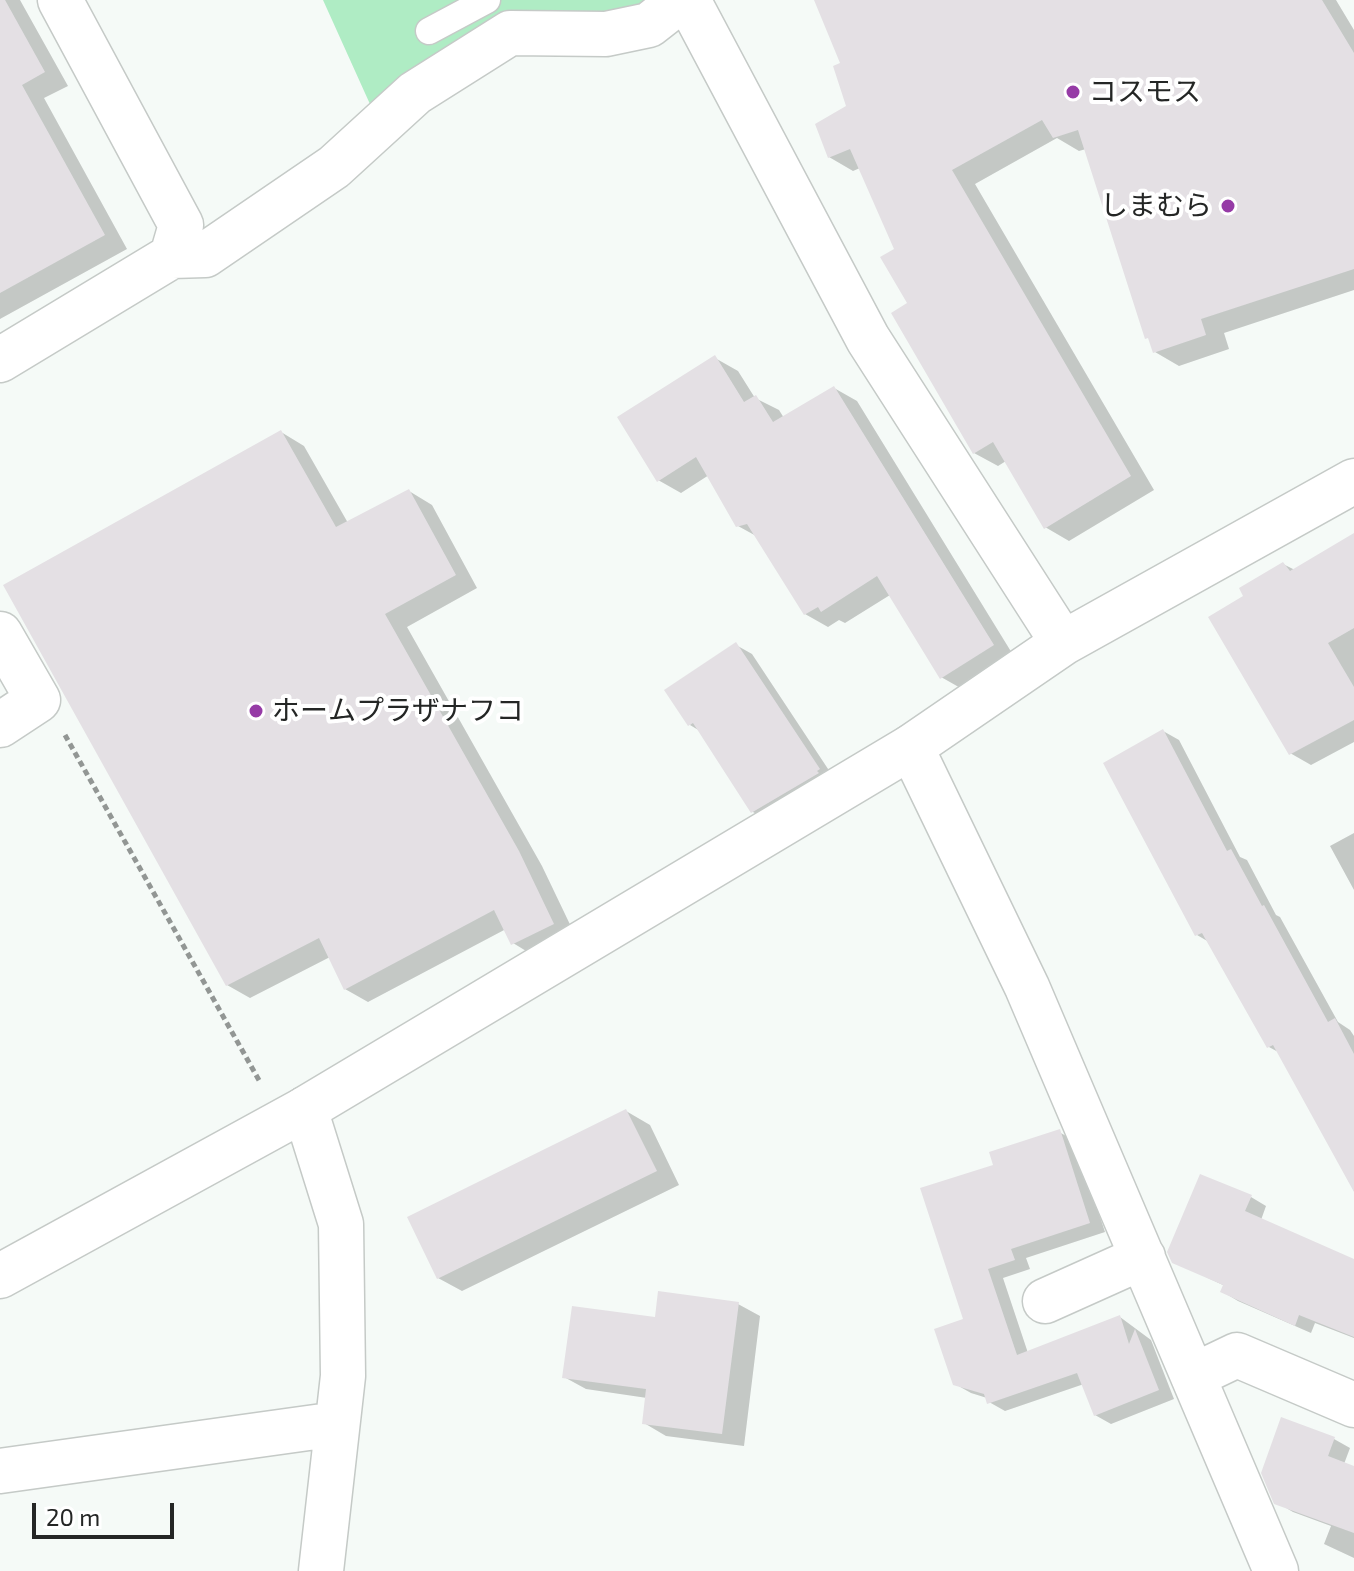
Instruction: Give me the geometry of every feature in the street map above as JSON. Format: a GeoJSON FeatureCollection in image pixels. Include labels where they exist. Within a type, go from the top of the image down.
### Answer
{"type":"FeatureCollection","features":[{"type":"Feature","properties":{"kind":"street"},"geometry":{"type":"LineString","coordinates":[[60,0],[181,225],[172,256]]}},
{"type":"Feature","properties":{"kind":"street"},"geometry":{"type":"LineString","coordinates":[[0,360],[172,256],[205,255],[334,167],[415,93],[510,33],[606,34],[649,25],[681,0]]}},
{"type":"Feature","properties":{"kind":"street"},"geometry":{"type":"LineString","coordinates":[[688,0],[868,339],[1063,643]]}},
{"type":"Feature","properties":{"kind":"street"},"geometry":{"type":"LineString","coordinates":[[0,1276],[294,1115],[911,747],[1063,643],[1354,481]]}},
{"type":"Feature","properties":{"kind":"street"},"geometry":{"type":"LineString","coordinates":[[0,634],[38,700],[0,725]]}},
{"type":"Feature","properties":{"kind":"street"},"geometry":{"type":"LineString","coordinates":[[911,747],[1027,987],[1276,1571]]}},
{"type":"Feature","properties":{"kind":"street"},"geometry":{"type":"LineString","coordinates":[[294,1115],[341,1224],[343,1376],[321,1571]]}},
{"type":"Feature","properties":{"kind":"street"},"geometry":{"type":"LineString","coordinates":[[1045,1301],[1143,1257]]}},
{"type":"Feature","properties":{"kind":"street"},"geometry":{"type":"LineString","coordinates":[[1193,1376],[1237,1355],[1354,1405]]}},
{"type":"Feature","properties":{"kind":"street"},"geometry":{"type":"LineString","coordinates":[[0,1471],[337,1424]]}},
{"type":"Feature","properties":{"kind":"lane"},"geometry":{"type":"LineString","coordinates":[[429,31],[487,0]]}},
{"type":"Feature","properties":{"kind":"path"},"geometry":{"type":"LineString","coordinates":[[38,700],[57,720],[294,1115]]}},
{"type":"Feature","properties":{"kind":"green space"},"geometry":{"type":"Polygon","coordinates":[[[323,0],[661,0],[651,7],[517,22],[374,113],[323,0]]]}},
{"type":"Feature","properties":{"kind":"building"},"geometry":{"type":"Polygon","coordinates":[[[0,0],[5,0],[45,72],[22,85],[105,235],[0,293],[0,0]]]}},
{"type":"Feature","properties":{"kind":"building"},"geometry":{"type":"Polygon","coordinates":[[[814,0],[1322,0],[1354,53],[1354,269],[1201,319],[1206,335],[1153,353],[1148,338],[1145,339],[1078,130],[1053,138],[1042,120],[952,170],[1131,476],[1044,529],[993,442],[973,454],[891,313],[907,303],[880,257],[894,249],[850,149],[828,158],[815,124],[846,106],[833,66],[840,63],[814,0]]]}},
{"type":"Feature","properties":{"kind":"building"},"geometry":{"type":"Polygon","coordinates":[[[715,355],[744,402],[756,395],[773,422],[834,386],[994,645],[940,679],[877,576],[821,612],[818,607],[804,615],[747,524],[736,527],[696,457],[657,482],[617,417],[715,355]]]}},
{"type":"Feature","properties":{"kind":"building","name":"ホームプラザナフコ"},"geometry":{"type":"Polygon","coordinates":[[[281,430],[336,527],[409,489],[456,575],[385,614],[519,851],[554,924],[511,945],[494,910],[344,990],[319,938],[226,986],[3,585],[281,430]]]}},
{"type":"Feature","properties":{"kind":"building"},"geometry":{"type":"Polygon","coordinates":[[[1354,533],[1354,628],[1328,643],[1354,687],[1354,720],[1289,755],[1208,617],[1243,596],[1239,588],[1283,562],[1290,571],[1354,533]]]}},
{"type":"Feature","properties":{"kind":"building"},"geometry":{"type":"Polygon","coordinates":[[[736,642],[820,769],[817,771],[819,773],[751,813],[693,723],[688,726],[664,690],[736,642]]]}},
{"type":"Feature","properties":{"kind":"building"},"geometry":{"type":"Polygon","coordinates":[[[1163,729],[1227,851],[1231,849],[1328,1022],[1335,1018],[1354,1054],[1354,1192],[1273,1045],[1267,1048],[1202,933],[1195,936],[1103,763],[1163,729]]]}},
{"type":"Feature","properties":{"kind":"building"},"geometry":{"type":"Polygon","coordinates":[[[626,1109],[657,1171],[437,1279],[407,1217],[626,1109]]]}},
{"type":"Feature","properties":{"kind":"building"},"geometry":{"type":"Polygon","coordinates":[[[1060,1129],[1090,1223],[1011,1249],[1015,1260],[988,1269],[1017,1355],[1120,1315],[1129,1344],[1135,1329],[1159,1390],[1094,1416],[1077,1373],[987,1404],[984,1394],[953,1385],[934,1329],[963,1319],[920,1188],[993,1165],[989,1152],[1060,1129]]]}},
{"type":"Feature","properties":{"kind":"building"},"geometry":{"type":"Polygon","coordinates":[[[1200,1174],[1252,1195],[1245,1211],[1354,1259],[1354,1337],[1299,1315],[1295,1326],[1220,1292],[1223,1285],[1172,1263],[1167,1252],[1200,1174]]]}},
{"type":"Feature","properties":{"kind":"building"},"geometry":{"type":"Polygon","coordinates":[[[658,1291],[739,1302],[722,1434],[642,1424],[646,1389],[562,1378],[572,1306],[655,1317],[658,1291]]]}},
{"type":"Feature","properties":{"kind":"building"},"geometry":{"type":"Polygon","coordinates":[[[1281,1417],[1335,1437],[1328,1456],[1354,1466],[1354,1533],[1274,1504],[1261,1473],[1281,1417]]]}},
{"type":"Feature","properties":{"kind":"place","name":"コスモス"},"geometry":{"type":"Point","coordinates":[1073,92]}},
{"type":"Feature","properties":{"kind":"place","name":"しまむら"},"geometry":{"type":"Point","coordinates":[1228,206]}},
{"type":"Feature","properties":{"kind":"place","name":"ホームプラザナフコ"},"geometry":{"type":"Point","coordinates":[256,711]}}]}
